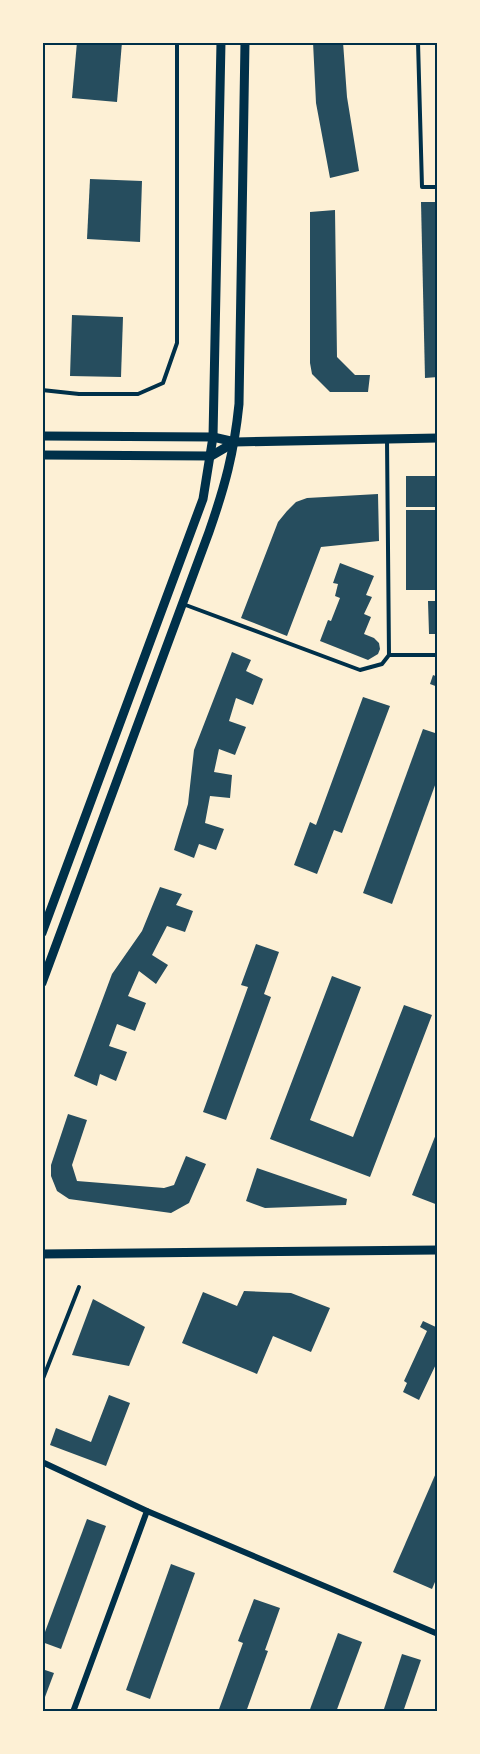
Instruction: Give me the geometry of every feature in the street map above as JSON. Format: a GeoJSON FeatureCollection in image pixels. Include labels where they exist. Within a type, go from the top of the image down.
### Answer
{"type":"FeatureCollection","features":[{"type":"Feature","properties":{"kind":"street"},"geometry":{"type":"LineString","coordinates":[[42,933],[203,499],[213,437],[221,42]]}},
{"type":"Feature","properties":{"kind":"street"},"geometry":{"type":"LineString","coordinates":[[42,983],[222,496],[235,442],[239,393],[245,42]]}},
{"type":"Feature","properties":{"kind":"street"},"geometry":{"type":"LineString","coordinates":[[42,436],[213,437],[235,442],[438,438]]}},
{"type":"Feature","properties":{"kind":"street"},"geometry":{"type":"LineString","coordinates":[[42,455],[211,456],[235,442]]}},
{"type":"Feature","properties":{"kind":"street"},"geometry":{"type":"LineString","coordinates":[[42,1254],[438,1250]]}},
{"type":"Feature","properties":{"kind":"street"},"geometry":{"type":"LineString","coordinates":[[42,1462],[147,1511],[438,1634]]}},
{"type":"Feature","properties":{"kind":"street"},"geometry":{"type":"LineString","coordinates":[[74,1712],[147,1511]]}},
{"type":"Feature","properties":{"kind":"lane"},"geometry":{"type":"LineString","coordinates":[[42,390],[79,394],[138,394],[163,383],[177,343],[177,42]]}},
{"type":"Feature","properties":{"kind":"lane"},"geometry":{"type":"LineString","coordinates":[[418,42],[422,187],[438,187]]}},
{"type":"Feature","properties":{"kind":"lane"},"geometry":{"type":"LineString","coordinates":[[182,603],[360,670],[382,664],[389,655],[387,439]]}},
{"type":"Feature","properties":{"kind":"lane"},"geometry":{"type":"LineString","coordinates":[[389,655],[438,655]]}},
{"type":"Feature","properties":{"kind":"lane"},"geometry":{"type":"LineString","coordinates":[[42,1381],[79,1287]]}},
{"type":"Feature","properties":{"kind":"building"},"geometry":{"type":"Polygon","coordinates":[[[77,42],[122,42],[117,102],[72,98],[77,42]]]}},
{"type":"Feature","properties":{"kind":"building"},"geometry":{"type":"Polygon","coordinates":[[[313,42],[343,42],[347,97],[359,171],[330,178],[316,103],[313,42]]]}},
{"type":"Feature","properties":{"kind":"building"},"geometry":{"type":"Polygon","coordinates":[[[435,58],[438,58],[438,113],[436,113],[435,58]]]}},
{"type":"Feature","properties":{"kind":"building"},"geometry":{"type":"Polygon","coordinates":[[[90,179],[142,181],[140,242],[87,239],[90,179]]]}},
{"type":"Feature","properties":{"kind":"building"},"geometry":{"type":"Polygon","coordinates":[[[421,202],[438,202],[438,377],[425,378],[421,202]]]}},
{"type":"Feature","properties":{"kind":"building"},"geometry":{"type":"Polygon","coordinates":[[[335,210],[337,357],[355,375],[370,375],[368,392],[330,392],[312,374],[310,363],[310,212],[335,210]]]}},
{"type":"Feature","properties":{"kind":"building"},"geometry":{"type":"Polygon","coordinates":[[[72,315],[123,317],[121,377],[70,376],[72,315]]]}},
{"type":"Feature","properties":{"kind":"building"},"geometry":{"type":"Polygon","coordinates":[[[406,476],[438,476],[438,507],[406,507],[406,476]]]}},
{"type":"Feature","properties":{"kind":"building"},"geometry":{"type":"Polygon","coordinates":[[[378,494],[379,541],[321,547],[287,636],[241,618],[278,522],[296,502],[307,498],[378,494]]]}},
{"type":"Feature","properties":{"kind":"building"},"geometry":{"type":"Polygon","coordinates":[[[406,510],[437,510],[437,590],[406,590],[406,510]]]}},
{"type":"Feature","properties":{"kind":"building"},"geometry":{"type":"Polygon","coordinates":[[[340,563],[374,576],[366,595],[372,597],[364,614],[371,617],[364,634],[374,638],[379,643],[380,649],[378,654],[368,660],[320,641],[340,598],[335,596],[338,584],[333,583],[340,563]]]}},
{"type":"Feature","properties":{"kind":"building"},"geometry":{"type":"Polygon","coordinates":[[[428,601],[438,601],[438,634],[429,634],[428,601]]]}},
{"type":"Feature","properties":{"kind":"building"},"geometry":{"type":"Polygon","coordinates":[[[232,652],[251,660],[246,671],[263,679],[253,705],[236,698],[229,721],[246,727],[235,755],[219,749],[214,772],[232,775],[230,798],[210,796],[205,823],[224,829],[216,850],[199,844],[194,858],[174,850],[188,804],[194,750],[232,652]]]}},
{"type":"Feature","properties":{"kind":"building"},"geometry":{"type":"Polygon","coordinates":[[[433,675],[438,677],[438,687],[430,684],[433,675]]]}},
{"type":"Feature","properties":{"kind":"building"},"geometry":{"type":"Polygon","coordinates":[[[363,697],[390,706],[342,833],[334,830],[317,874],[294,865],[310,822],[316,825],[363,697]]]}},
{"type":"Feature","properties":{"kind":"building"},"geometry":{"type":"Polygon","coordinates":[[[423,729],[438,734],[438,777],[392,904],[363,893],[423,729]]]}},
{"type":"Feature","properties":{"kind":"building"},"geometry":{"type":"Polygon","coordinates":[[[160,887],[182,894],[176,905],[193,911],[185,932],[167,926],[152,955],[168,965],[156,984],[139,971],[128,996],[146,1003],[135,1031],[117,1024],[109,1046],[127,1052],[116,1081],[100,1074],[97,1086],[74,1076],[112,974],[142,931],[160,887]]]}},
{"type":"Feature","properties":{"kind":"building"},"geometry":{"type":"Polygon","coordinates":[[[256,944],[279,952],[264,994],[271,997],[226,1120],[203,1112],[248,987],[241,985],[256,944]]]}},
{"type":"Feature","properties":{"kind":"building"},"geometry":{"type":"Polygon","coordinates":[[[332,976],[361,987],[310,1120],[353,1137],[404,1005],[432,1015],[370,1177],[270,1139],[332,976]]]}},
{"type":"Feature","properties":{"kind":"building"},"geometry":{"type":"Polygon","coordinates":[[[68,1114],[87,1120],[72,1165],[77,1181],[164,1188],[174,1185],[186,1156],[206,1164],[189,1203],[171,1213],[69,1199],[57,1191],[51,1176],[51,1165],[68,1114]]]}},
{"type":"Feature","properties":{"kind":"building"},"geometry":{"type":"Polygon","coordinates":[[[438,1129],[438,1205],[412,1195],[438,1129]]]}},
{"type":"Feature","properties":{"kind":"building"},"geometry":{"type":"Polygon","coordinates":[[[257,1168],[347,1199],[346,1205],[265,1208],[246,1201],[257,1168]]]}},
{"type":"Feature","properties":{"kind":"building"},"geometry":{"type":"Polygon","coordinates":[[[244,1291],[291,1293],[330,1308],[311,1352],[273,1336],[257,1374],[182,1343],[203,1292],[237,1306],[244,1291]]]}},
{"type":"Feature","properties":{"kind":"building"},"geometry":{"type":"Polygon","coordinates":[[[93,1299],[145,1327],[129,1366],[72,1355],[93,1299]]]}},
{"type":"Feature","properties":{"kind":"building"},"geometry":{"type":"Polygon","coordinates":[[[423,1321],[438,1328],[438,1360],[419,1400],[403,1392],[407,1383],[404,1381],[427,1331],[420,1327],[423,1321]]]}},
{"type":"Feature","properties":{"kind":"building"},"geometry":{"type":"Polygon","coordinates":[[[109,1395],[130,1403],[106,1466],[50,1445],[56,1428],[91,1442],[109,1395]]]}},
{"type":"Feature","properties":{"kind":"building"},"geometry":{"type":"Polygon","coordinates":[[[436,1473],[438,1474],[438,1575],[432,1589],[393,1572],[436,1473]]]}},
{"type":"Feature","properties":{"kind":"building"},"geometry":{"type":"Polygon","coordinates":[[[87,1519],[106,1526],[61,1649],[42,1642],[42,1640],[87,1519]]]}},
{"type":"Feature","properties":{"kind":"building"},"geometry":{"type":"Polygon","coordinates":[[[171,1564],[195,1573],[150,1699],[126,1690],[171,1564]]]}},
{"type":"Feature","properties":{"kind":"building"},"geometry":{"type":"Polygon","coordinates":[[[254,1599],[280,1608],[265,1650],[268,1651],[246,1712],[218,1712],[243,1643],[238,1641],[254,1599]]]}},
{"type":"Feature","properties":{"kind":"building"},"geometry":{"type":"Polygon","coordinates":[[[338,1633],[362,1642],[336,1712],[309,1712],[338,1633]]]}},
{"type":"Feature","properties":{"kind":"building"},"geometry":{"type":"Polygon","coordinates":[[[402,1654],[421,1660],[403,1712],[383,1712],[402,1654]]]}},
{"type":"Feature","properties":{"kind":"building"},"geometry":{"type":"Polygon","coordinates":[[[42,1669],[54,1673],[42,1705],[42,1669]]]}}]}
